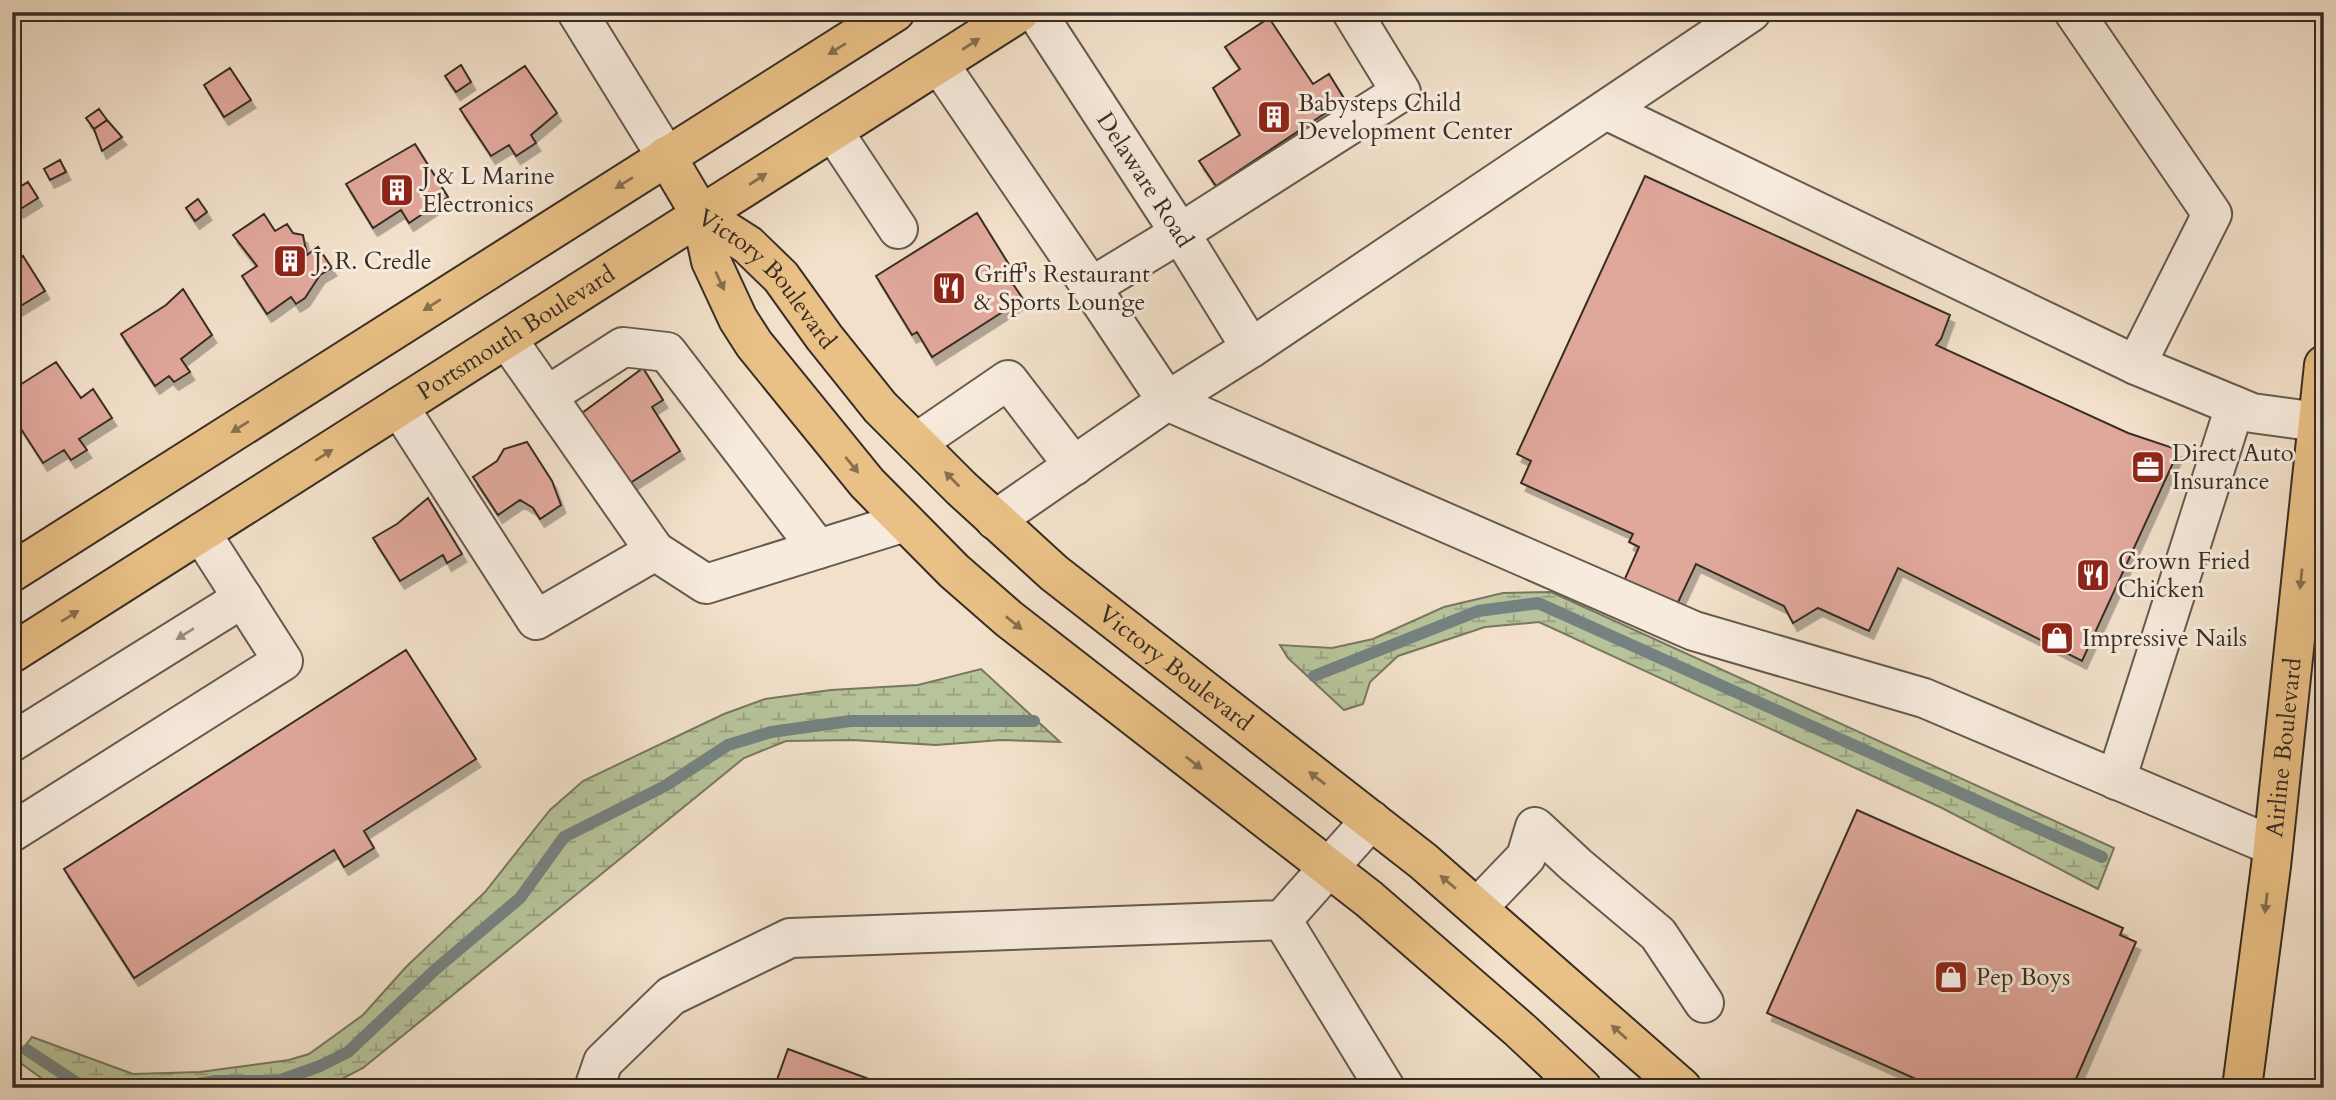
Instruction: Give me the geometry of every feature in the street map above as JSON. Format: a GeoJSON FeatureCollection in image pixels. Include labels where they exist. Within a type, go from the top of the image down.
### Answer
{"type":"FeatureCollection","features":[{"type":"Feature","properties":{"kind":"main road"},"geometry":{"type":"LineString","coordinates":[[12,572],[895,12]]}},
{"type":"Feature","properties":{"kind":"main road","name":"Portsmouth Boulevard"},"geometry":{"type":"LineString","coordinates":[[12,653],[1020,12]]}},
{"type":"Feature","properties":{"kind":"main road"},"geometry":{"type":"LineString","coordinates":[[666,156],[701,215]]}},
{"type":"Feature","properties":{"kind":"main road","name":"Victory Boulevard"},"geometry":{"type":"LineString","coordinates":[[701,215],[748,245],[781,276],[824,337],[880,407],[995,520],[1054,573],[1371,820],[1478,908],[1682,1088]]}},
{"type":"Feature","properties":{"kind":"main road","name":"Victory Boulevard"},"geometry":{"type":"LineString","coordinates":[[701,215],[711,261],[738,319],[754,344],[867,483],[954,571],[1009,620],[1369,899],[1510,1021],[1582,1088]]}},
{"type":"Feature","properties":{"kind":"main road","name":"Airline Boulevard"},"geometry":{"type":"LineString","coordinates":[[2242,1088],[2273,846],[2321,422],[2324,365]]}},
{"type":"Feature","properties":{"kind":"street"},"geometry":{"type":"LineString","coordinates":[[577,12],[666,156]]}},
{"type":"Feature","properties":{"kind":"street","name":"Delaware Road"},"geometry":{"type":"LineString","coordinates":[[1035,12],[1180,233],[1251,348]]}},
{"type":"Feature","properties":{"kind":"street"},"geometry":{"type":"LineString","coordinates":[[1091,287],[1401,92],[1352,12]]}},
{"type":"Feature","properties":{"kind":"street"},"geometry":{"type":"LineString","coordinates":[[995,520],[1167,401],[1251,348],[1751,12]]}},
{"type":"Feature","properties":{"kind":"street"},"geometry":{"type":"LineString","coordinates":[[2074,12],[2212,214],[2136,365]]}},
{"type":"Feature","properties":{"kind":"street"},"geometry":{"type":"LineString","coordinates":[[939,64],[1167,401],[1694,631],[1924,698],[2273,846]]}},
{"type":"Feature","properties":{"kind":"street"},"geometry":{"type":"LineString","coordinates":[[1606,110],[2136,365],[2252,413],[2321,422]]}},
{"type":"Feature","properties":{"kind":"street"},"geometry":{"type":"LineString","coordinates":[[833,131],[898,229]]}},
{"type":"Feature","properties":{"kind":"street"},"geometry":{"type":"LineString","coordinates":[[507,339],[655,551],[706,584],[905,522]]}},
{"type":"Feature","properties":{"kind":"street"},"geometry":{"type":"LineString","coordinates":[[547,396],[623,347],[667,352],[818,549]]}},
{"type":"Feature","properties":{"kind":"street"},"geometry":{"type":"LineString","coordinates":[[916,443],[1008,380],[1074,466]]}},
{"type":"Feature","properties":{"kind":"street"},"geometry":{"type":"LineString","coordinates":[[2116,780],[2235,406]]}},
{"type":"Feature","properties":{"kind":"street"},"geometry":{"type":"LineString","coordinates":[[399,407],[536,620],[655,551]]}},
{"type":"Feature","properties":{"kind":"street"},"geometry":{"type":"LineString","coordinates":[[12,832],[283,661],[201,533]]}},
{"type":"Feature","properties":{"kind":"street"},"geometry":{"type":"LineString","coordinates":[[12,742],[243,598]]}},
{"type":"Feature","properties":{"kind":"street"},"geometry":{"type":"LineString","coordinates":[[594,1088],[603,1062],[671,996],[790,939],[1282,920],[1371,820]]}},
{"type":"Feature","properties":{"kind":"street"},"geometry":{"type":"LineString","coordinates":[[1478,908],[1526,857],[1535,827],[1658,934],[1704,1003]]}},
{"type":"Feature","properties":{"kind":"street"},"geometry":{"type":"LineString","coordinates":[[1282,920],[1385,1088]]}},
{"type":"Feature","properties":{"kind":"green space"},"geometry":{"type":"Polygon","coordinates":[[[1551,592],[2114,848],[2098,889],[1942,808],[1539,622],[1485,627],[1398,656],[1370,682],[1363,704],[1344,710],[1288,658],[1280,645],[1332,648],[1373,639],[1444,607],[1503,593],[1551,592]]]}},
{"type":"Feature","properties":{"kind":"green space"},"geometry":{"type":"Polygon","coordinates":[[[981,669],[1060,742],[1001,740],[936,745],[853,740],[786,741],[744,758],[363,1068],[332,1084],[301,1088],[55,1088],[15,1059],[32,1037],[133,1074],[200,1072],[289,1060],[309,1054],[363,1015],[406,967],[485,892],[550,810],[583,781],[724,714],[765,699],[831,690],[918,685],[981,669]]]}},
{"type":"Feature","properties":{"kind":"building","name":"Babysteps Child Development Center"},"geometry":{"type":"Polygon","coordinates":[[[1269,18],[1313,84],[1329,74],[1345,100],[1216,186],[1199,161],[1240,135],[1213,88],[1240,69],[1225,47],[1269,18]]]}},
{"type":"Feature","properties":{"kind":"building"},"geometry":{"type":"Polygon","coordinates":[[[461,65],[471,82],[456,92],[445,76],[461,65]]]}},
{"type":"Feature","properties":{"kind":"building"},"geometry":{"type":"Polygon","coordinates":[[[525,66],[557,113],[531,135],[536,143],[516,156],[509,145],[491,156],[460,109],[525,66]]]}},
{"type":"Feature","properties":{"kind":"building"},"geometry":{"type":"Polygon","coordinates":[[[230,68],[251,100],[224,117],[204,85],[230,68]]]}},
{"type":"Feature","properties":{"kind":"building"},"geometry":{"type":"Polygon","coordinates":[[[99,109],[107,120],[94,129],[86,118],[99,109]]]}},
{"type":"Feature","properties":{"kind":"building"},"geometry":{"type":"Polygon","coordinates":[[[107,120],[122,137],[102,151],[94,129],[107,120]]]}},
{"type":"Feature","properties":{"kind":"building","name":"J & L Marine Electronics"},"geometry":{"type":"Polygon","coordinates":[[[415,144],[448,197],[409,223],[401,210],[373,228],[346,184],[415,144]]]}},
{"type":"Feature","properties":{"kind":"building"},"geometry":{"type":"Polygon","coordinates":[[[60,160],[66,172],[50,180],[44,169],[60,160]]]}},
{"type":"Feature","properties":{"kind":"building"},"geometry":{"type":"Polygon","coordinates":[[[1645,176],[1950,315],[1936,345],[2128,433],[2179,450],[2082,661],[1898,568],[1869,631],[1818,608],[1793,623],[1784,606],[1696,564],[1672,615],[1620,590],[1639,547],[1629,542],[1633,534],[1521,483],[1531,461],[1517,454],[1645,176]]]}},
{"type":"Feature","properties":{"kind":"building"},"geometry":{"type":"Polygon","coordinates":[[[28,182],[38,198],[19,210],[12,201],[12,192],[28,182]]]}},
{"type":"Feature","properties":{"kind":"building"},"geometry":{"type":"Polygon","coordinates":[[[198,199],[207,212],[195,221],[186,208],[198,199]]]}},
{"type":"Feature","properties":{"kind":"building","name":"Griff's Restaurant & Sports Lounge"},"geometry":{"type":"Polygon","coordinates":[[[977,213],[1013,271],[1007,275],[1023,299],[932,357],[917,332],[912,335],[876,276],[977,213]]]}},
{"type":"Feature","properties":{"kind":"building","name":"J. R. Credle"},"geometry":{"type":"Polygon","coordinates":[[[264,214],[275,231],[287,224],[293,233],[303,235],[307,255],[318,247],[332,268],[320,275],[305,298],[296,304],[291,297],[267,314],[242,276],[257,266],[233,235],[264,214]]]}},
{"type":"Feature","properties":{"kind":"building"},"geometry":{"type":"Polygon","coordinates":[[[23,256],[45,291],[14,310],[12,263],[23,256]]]}},
{"type":"Feature","properties":{"kind":"building"},"geometry":{"type":"Polygon","coordinates":[[[183,289],[212,335],[181,359],[190,372],[174,382],[169,376],[155,386],[121,334],[166,305],[183,289]]]}},
{"type":"Feature","properties":{"kind":"building"},"geometry":{"type":"Polygon","coordinates":[[[56,362],[81,398],[93,389],[112,418],[79,439],[87,450],[71,460],[64,450],[43,463],[12,415],[12,390],[56,362]]]}},
{"type":"Feature","properties":{"kind":"building"},"geometry":{"type":"Polygon","coordinates":[[[643,368],[663,400],[652,407],[680,451],[627,485],[582,413],[643,368]]]}},
{"type":"Feature","properties":{"kind":"building"},"geometry":{"type":"Polygon","coordinates":[[[527,442],[552,481],[561,505],[540,519],[533,508],[520,500],[498,515],[473,477],[497,461],[504,449],[527,442]]]}},
{"type":"Feature","properties":{"kind":"building"},"geometry":{"type":"Polygon","coordinates":[[[428,498],[462,554],[447,563],[443,555],[400,581],[373,538],[397,524],[428,498]]]}},
{"type":"Feature","properties":{"kind":"building"},"geometry":{"type":"Polygon","coordinates":[[[406,650],[476,759],[364,831],[374,848],[344,867],[334,850],[134,978],[64,869],[406,650]]]}},
{"type":"Feature","properties":{"kind":"building","name":"Pep Boys"},"geometry":{"type":"Polygon","coordinates":[[[1857,810],[2123,928],[2120,935],[2136,942],[2072,1088],[1936,1088],[1767,1013],[1857,810]]]}},
{"type":"Feature","properties":{"kind":"building"},"geometry":{"type":"Polygon","coordinates":[[[788,1049],[893,1088],[774,1088],[788,1049]]]}},
{"type":"Feature","properties":{"kind":"waterway"},"geometry":{"type":"LineString","coordinates":[[1314,676],[1478,611],[1538,603],[2102,857]]}},
{"type":"Feature","properties":{"kind":"waterway"},"geometry":{"type":"LineString","coordinates":[[173,1088],[216,1081],[278,1081],[320,1066],[348,1052],[436,969],[520,898],[564,837],[665,786],[728,745],[771,732],[850,721],[1034,721]]}},
{"type":"Feature","properties":{"kind":"waterway"},"geometry":{"type":"LineString","coordinates":[[27,1050],[80,1085],[93,1088]]}},
{"type":"Feature","properties":{"kind":"place","name":"Babysteps Child Development Center"},"geometry":{"type":"Point","coordinates":[1274,117]}},
{"type":"Feature","properties":{"kind":"place","name":"J & L Marine Electronics"},"geometry":{"type":"Point","coordinates":[397,190]}},
{"type":"Feature","properties":{"kind":"place","name":"J. R. Credle"},"geometry":{"type":"Point","coordinates":[290,261]}},
{"type":"Feature","properties":{"kind":"place","name":"Griff's Restaurant & Sports Lounge"},"geometry":{"type":"Point","coordinates":[949,288]}},
{"type":"Feature","properties":{"kind":"place","name":"Direct Auto Insurance"},"geometry":{"type":"Point","coordinates":[2148,467]}},
{"type":"Feature","properties":{"kind":"place","name":"Crown Fried Chicken"},"geometry":{"type":"Point","coordinates":[2093,575]}},
{"type":"Feature","properties":{"kind":"place","name":"Impressive Nails"},"geometry":{"type":"Point","coordinates":[2057,638]}},
{"type":"Feature","properties":{"kind":"place","name":"Pep Boys"},"geometry":{"type":"Point","coordinates":[1951,977]}}]}
